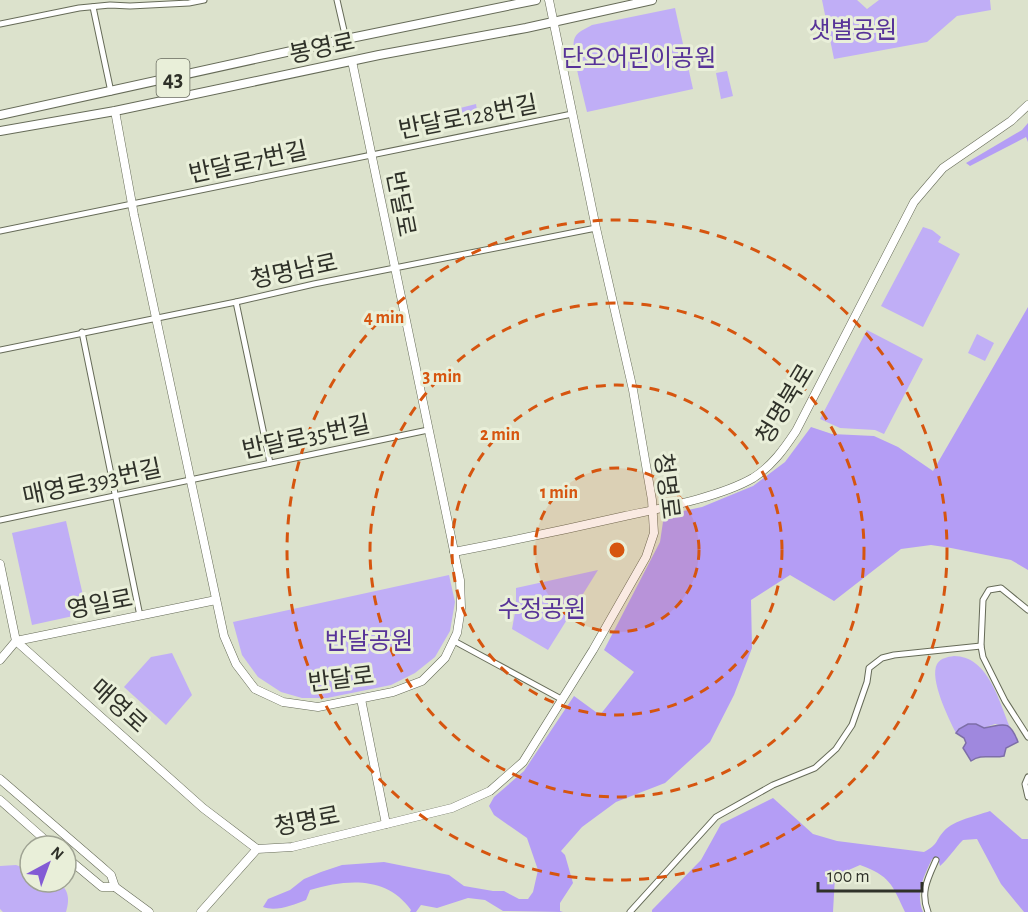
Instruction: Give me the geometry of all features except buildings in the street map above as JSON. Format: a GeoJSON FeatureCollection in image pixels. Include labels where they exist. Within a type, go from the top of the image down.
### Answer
{"type":"FeatureCollection","features":[{"type":"Feature","properties":{"kind":"main road","name":"봉영로"},"geometry":{"type":"LineString","coordinates":[[0,115],[536,0]]}},
{"type":"Feature","properties":{"kind":"main road","name":"봉영로"},"geometry":{"type":"LineString","coordinates":[[0,131],[116,111],[652,0]]}},
{"type":"Feature","properties":{"kind":"street"},"geometry":{"type":"LineString","coordinates":[[0,24],[79,8],[189,3],[204,0]]}},
{"type":"Feature","properties":{"kind":"street"},"geometry":{"type":"LineString","coordinates":[[337,0],[346,39]]}},
{"type":"Feature","properties":{"kind":"street","name":"청명로"},"geometry":{"type":"LineString","coordinates":[[201,912],[257,849],[292,847],[452,808],[490,791],[523,762],[563,700],[646,557],[654,532],[654,510],[633,390],[596,228],[549,0]]}},
{"type":"Feature","properties":{"kind":"street"},"geometry":{"type":"LineString","coordinates":[[93,8],[111,92]]}},
{"type":"Feature","properties":{"kind":"street","name":"반달로"},"geometry":{"type":"LineString","coordinates":[[116,111],[132,204],[224,636],[236,664],[255,689],[283,702],[318,707],[361,699],[393,692],[422,681],[445,658],[454,641],[461,608],[460,580],[352,61]]}},
{"type":"Feature","properties":{"kind":"street","name":"청명북로"},"geometry":{"type":"LineString","coordinates":[[454,552],[529,538],[654,510],[713,494],[752,478],[772,464],[796,431],[914,202],[944,168],[1011,121],[1028,105]]}},
{"type":"Feature","properties":{"kind":"street","name":"반달로128번길"},"geometry":{"type":"LineString","coordinates":[[371,154],[572,114]]}},
{"type":"Feature","properties":{"kind":"street","name":"반달로7번길"},"geometry":{"type":"LineString","coordinates":[[0,231],[371,154]]}},
{"type":"Feature","properties":{"kind":"street","name":"청명남로"},"geometry":{"type":"LineString","coordinates":[[0,350],[596,228]]}},
{"type":"Feature","properties":{"kind":"street"},"geometry":{"type":"LineString","coordinates":[[236,302],[270,463]]}},
{"type":"Feature","properties":{"kind":"street"},"geometry":{"type":"LineString","coordinates":[[82,332],[140,616]]}},
{"type":"Feature","properties":{"kind":"street","name":"반달로35번길"},"geometry":{"type":"LineString","coordinates":[[191,479],[428,430]]}},
{"type":"Feature","properties":{"kind":"street","name":"매영로393번길"},"geometry":{"type":"LineString","coordinates":[[0,520],[191,479]]}},
{"type":"Feature","properties":{"kind":"street"},"geometry":{"type":"LineString","coordinates":[[0,564],[16,641],[0,660]]}},
{"type":"Feature","properties":{"kind":"street"},"geometry":{"type":"LineString","coordinates":[[1028,610],[1000,588],[989,590],[983,600],[981,646],[983,657],[992,675],[1028,737]]}},
{"type":"Feature","properties":{"kind":"street","name":"영일로"},"geometry":{"type":"LineString","coordinates":[[16,641],[216,600]]}},
{"type":"Feature","properties":{"kind":"street","name":"매영로"},"geometry":{"type":"LineString","coordinates":[[16,641],[203,808],[257,849]]}},
{"type":"Feature","properties":{"kind":"street"},"geometry":{"type":"LineString","coordinates":[[454,641],[563,700]]}},
{"type":"Feature","properties":{"kind":"street"},"geometry":{"type":"LineString","coordinates":[[630,912],[716,817],[773,785],[815,768],[836,749],[852,725],[869,668],[882,658],[981,646]]}},
{"type":"Feature","properties":{"kind":"street"},"geometry":{"type":"LineString","coordinates":[[361,699],[386,824]]}},
{"type":"Feature","properties":{"kind":"street"},"geometry":{"type":"LineString","coordinates":[[1028,777],[1025,784],[1028,797]]}},
{"type":"Feature","properties":{"kind":"street"},"geometry":{"type":"LineString","coordinates":[[0,779],[111,875],[115,887],[149,912]]}},
{"type":"Feature","properties":{"kind":"street"},"geometry":{"type":"LineString","coordinates":[[0,800],[38,834]]}},
{"type":"Feature","properties":{"kind":"street"},"geometry":{"type":"LineString","coordinates":[[928,912],[924,902],[924,889],[936,860]]}},
{"type":"Feature","properties":{"kind":"street"},"geometry":{"type":"LineString","coordinates":[[78,867],[102,887],[115,887]]}},
{"type":"Feature","properties":{"kind":"green space","name":"샛별공원"},"geometry":{"type":"Polygon","coordinates":[[[822,0],[857,0],[867,9],[879,0],[990,0],[991,10],[957,16],[927,42],[834,59],[822,0]]]}},
{"type":"Feature","properties":{"kind":"green space","name":"단오어린이공원"},"geometry":{"type":"Polygon","coordinates":[[[675,8],[693,89],[587,112],[574,55],[574,40],[577,35],[592,25],[675,8]]]}},
{"type":"Feature","properties":{"kind":"green space"},"geometry":{"type":"Polygon","coordinates":[[[727,71],[733,96],[721,99],[716,73],[727,71]]]}},
{"type":"Feature","properties":{"kind":"green space"},"geometry":{"type":"Polygon","coordinates":[[[476,104],[479,122],[460,126],[456,109],[476,104]]]}},
{"type":"Feature","properties":{"kind":"green space"},"geometry":{"type":"Polygon","coordinates":[[[923,227],[941,237],[938,242],[960,254],[923,327],[881,306],[923,227]]]}},
{"type":"Feature","properties":{"kind":"green space"},"geometry":{"type":"Polygon","coordinates":[[[867,330],[923,359],[884,434],[875,430],[840,428],[820,419],[867,330]]]}},
{"type":"Feature","properties":{"kind":"green space"},"geometry":{"type":"Polygon","coordinates":[[[977,334],[994,343],[985,361],[968,353],[977,334]]]}},
{"type":"Feature","properties":{"kind":"green space"},"geometry":{"type":"Polygon","coordinates":[[[66,521],[87,613],[32,625],[12,533],[66,521]]]}},
{"type":"Feature","properties":{"kind":"green space","name":"수정공원"},"geometry":{"type":"Polygon","coordinates":[[[598,570],[548,650],[512,629],[516,607],[516,588],[598,570]]]}},
{"type":"Feature","properties":{"kind":"green space","name":"반달공원"},"geometry":{"type":"Polygon","coordinates":[[[449,575],[455,602],[450,631],[435,657],[415,673],[391,685],[327,698],[302,698],[281,692],[258,677],[242,655],[233,622],[449,575]]]}},
{"type":"Feature","properties":{"kind":"green space"},"geometry":{"type":"Polygon","coordinates":[[[172,653],[192,695],[166,725],[124,687],[151,657],[172,653]]]}},
{"type":"Feature","properties":{"kind":"green space"},"geometry":{"type":"Polygon","coordinates":[[[954,656],[976,663],[984,672],[991,682],[1010,727],[995,724],[983,728],[969,725],[962,727],[956,733],[941,699],[935,671],[940,660],[954,656]]]}},
{"type":"Feature","properties":{"kind":"green space"},"geometry":{"type":"Polygon","coordinates":[[[0,866],[18,866],[18,894],[67,894],[66,912],[3,912],[0,909],[0,866]]]}},
{"type":"Feature","properties":{"kind":"shaded area"},"geometry":{"type":"Polygon","coordinates":[[[1028,123],[1028,142],[1026,137],[970,166],[966,163],[1022,130],[1028,123]]]}},
{"type":"Feature","properties":{"kind":"shaded area"},"geometry":{"type":"Polygon","coordinates":[[[1028,307],[1028,570],[1011,560],[931,545],[901,549],[834,601],[790,575],[751,600],[752,648],[734,695],[710,742],[665,783],[616,802],[582,827],[561,851],[565,855],[573,883],[560,903],[560,911],[563,912],[503,911],[485,900],[468,898],[437,908],[421,905],[416,912],[410,912],[411,910],[401,899],[390,891],[365,883],[324,886],[310,890],[306,900],[290,906],[273,909],[263,907],[268,899],[290,890],[304,879],[321,872],[342,865],[384,862],[449,875],[464,886],[504,891],[519,899],[528,899],[533,892],[538,870],[527,838],[494,815],[489,806],[494,797],[524,771],[574,696],[600,715],[634,672],[604,650],[660,542],[664,515],[702,507],[753,486],[785,462],[811,427],[832,434],[874,436],[898,447],[933,471],[1028,307]]]}},
{"type":"Feature","properties":{"kind":"shaded area"},"geometry":{"type":"Polygon","coordinates":[[[968,724],[976,724],[984,728],[1008,726],[1012,729],[1018,742],[1006,748],[1004,756],[979,757],[971,761],[963,748],[966,743],[964,738],[956,733],[968,724]]]}},
{"type":"Feature","properties":{"kind":"shaded area"},"geometry":{"type":"Polygon","coordinates":[[[773,798],[813,834],[837,841],[924,852],[935,844],[948,827],[990,811],[1022,839],[1028,839],[1028,912],[1024,912],[1001,884],[977,839],[963,840],[940,866],[938,858],[932,859],[920,891],[923,912],[905,912],[889,882],[878,873],[860,865],[835,876],[833,912],[652,912],[701,860],[721,824],[773,798]]]}}]}
